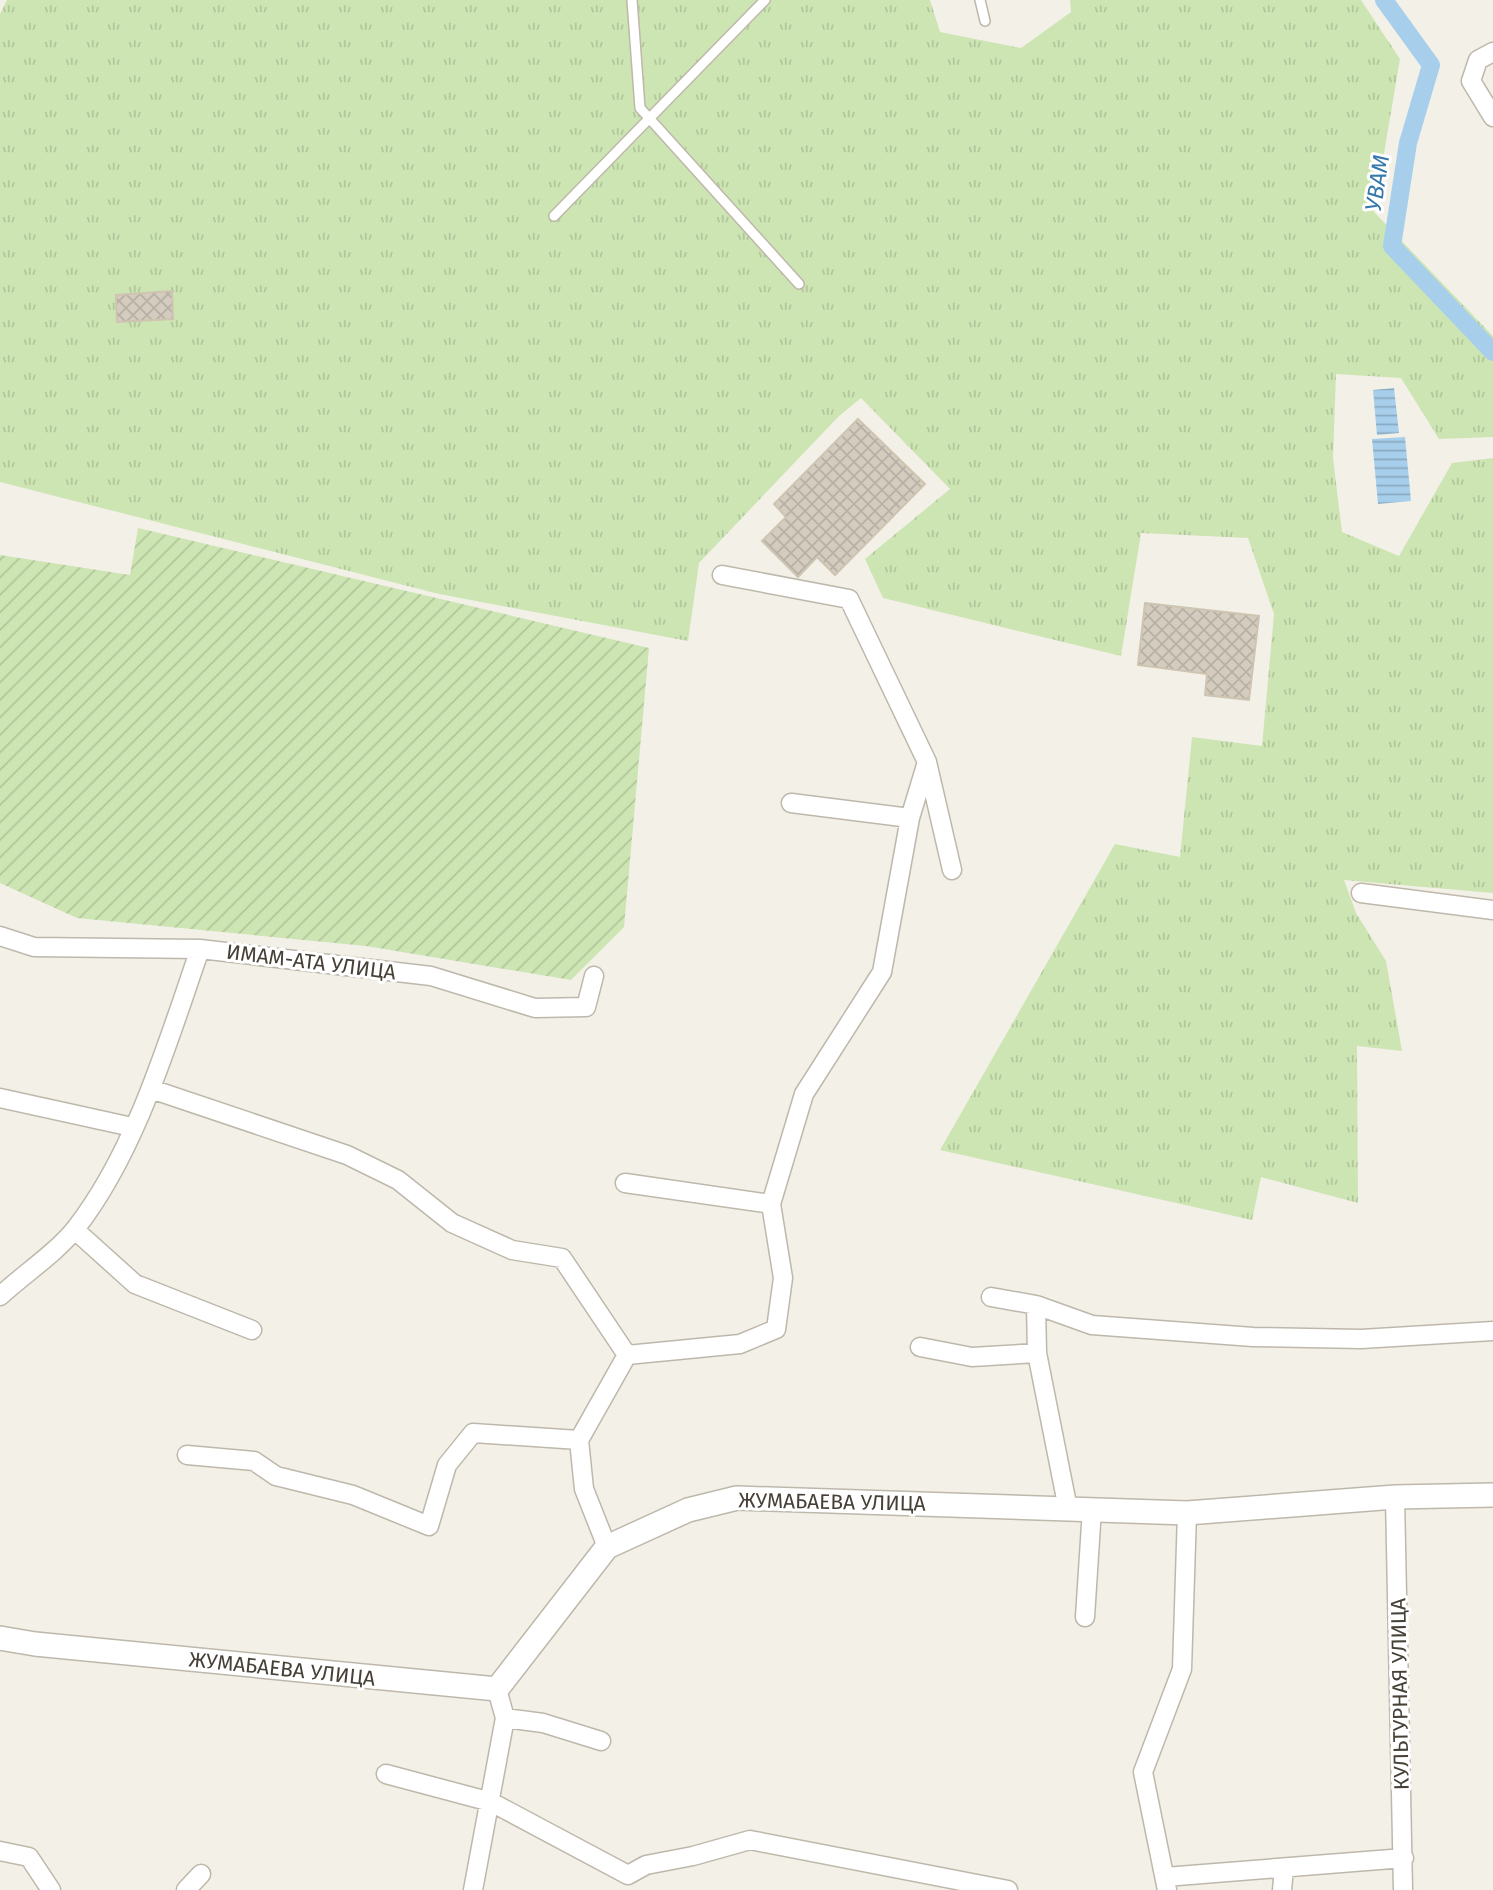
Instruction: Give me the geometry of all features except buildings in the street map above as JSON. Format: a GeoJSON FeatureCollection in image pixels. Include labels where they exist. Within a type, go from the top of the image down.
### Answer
{"type":"FeatureCollection","features":[{"type":"Feature","properties":{"kind":"street"},"geometry":{"type":"LineString","coordinates":[[1493,52],[1478,60],[1471,81],[1493,117]]}},
{"type":"Feature","properties":{"kind":"street"},"geometry":{"type":"LineString","coordinates":[[722,575],[849,599],[927,762],[952,870]]}},
{"type":"Feature","properties":{"kind":"street"},"geometry":{"type":"LineString","coordinates":[[627,1355],[740,1344],[776,1329],[783,1278],[771,1205],[804,1094],[882,972],[910,818],[927,762]]}},
{"type":"Feature","properties":{"kind":"street"},"geometry":{"type":"LineString","coordinates":[[791,803],[910,818]]}},
{"type":"Feature","properties":{"kind":"street"},"geometry":{"type":"LineString","coordinates":[[1361,893],[1493,910]]}},
{"type":"Feature","properties":{"kind":"street","name":"ИМАМ-АТА УЛИЦА"},"geometry":{"type":"LineString","coordinates":[[0,936],[34,947],[200,949],[431,976],[536,1008],[586,1007],[594,976]]}},
{"type":"Feature","properties":{"kind":"street"},"geometry":{"type":"LineString","coordinates":[[0,1296],[75,1230],[110,1177],[151,1088],[200,949]]}},
{"type":"Feature","properties":{"kind":"street"},"geometry":{"type":"LineString","coordinates":[[151,1088],[347,1155],[398,1180],[452,1223],[512,1250],[562,1258],[627,1355]]}},
{"type":"Feature","properties":{"kind":"street"},"geometry":{"type":"LineString","coordinates":[[0,1098],[132,1127]]}},
{"type":"Feature","properties":{"kind":"street"},"geometry":{"type":"LineString","coordinates":[[625,1183],[771,1205]]}},
{"type":"Feature","properties":{"kind":"street"},"geometry":{"type":"LineString","coordinates":[[75,1230],[135,1284],[252,1330]]}},
{"type":"Feature","properties":{"kind":"street"},"geometry":{"type":"LineString","coordinates":[[992,1297],[1037,1305],[1092,1325],[1253,1337],[1361,1339],[1493,1331]]}},
{"type":"Feature","properties":{"kind":"street"},"geometry":{"type":"LineString","coordinates":[[1037,1305],[1037,1353],[1068,1509]]}},
{"type":"Feature","properties":{"kind":"street"},"geometry":{"type":"LineString","coordinates":[[920,1347],[972,1357],[1037,1353]]}},
{"type":"Feature","properties":{"kind":"street"},"geometry":{"type":"LineString","coordinates":[[607,1547],[584,1489],[579,1440],[627,1355]]}},
{"type":"Feature","properties":{"kind":"street"},"geometry":{"type":"LineString","coordinates":[[187,1455],[254,1461],[276,1476],[354,1495],[429,1526],[447,1465],[473,1433],[579,1440]]}},
{"type":"Feature","properties":{"kind":"street","name":"ЖУМАБАЕВА УЛИЦА"},"geometry":{"type":"LineString","coordinates":[[0,1638],[49,1646],[497,1689],[607,1547],[688,1510],[737,1498],[1187,1513],[1395,1497],[1493,1495]]}},
{"type":"Feature","properties":{"kind":"street","name":"КУЛЬТУРНАЯ УЛИЦА"},"geometry":{"type":"LineString","coordinates":[[1395,1497],[1403,1890]]}},
{"type":"Feature","properties":{"kind":"street"},"geometry":{"type":"LineString","coordinates":[[1085,1617],[1092,1509]]}},
{"type":"Feature","properties":{"kind":"street"},"geometry":{"type":"LineString","coordinates":[[1187,1513],[1182,1669],[1143,1772],[1166,1883],[1284,1867],[1404,1858]]}},
{"type":"Feature","properties":{"kind":"street"},"geometry":{"type":"LineString","coordinates":[[473,1890],[505,1718],[497,1689]]}},
{"type":"Feature","properties":{"kind":"street"},"geometry":{"type":"LineString","coordinates":[[505,1718],[542,1723],[601,1741]]}},
{"type":"Feature","properties":{"kind":"street"},"geometry":{"type":"LineString","coordinates":[[386,1774],[491,1802],[628,1875],[646,1865],[693,1856],[750,1840],[1007,1890]]}},
{"type":"Feature","properties":{"kind":"street"},"geometry":{"type":"LineString","coordinates":[[0,1851],[29,1857],[51,1890]]}},
{"type":"Feature","properties":{"kind":"street"},"geometry":{"type":"LineString","coordinates":[[1282,1890],[1284,1867]]}},
{"type":"Feature","properties":{"kind":"street"},"geometry":{"type":"LineString","coordinates":[[186,1890],[201,1874]]}},
{"type":"Feature","properties":{"kind":"lane"},"geometry":{"type":"LineString","coordinates":[[632,0],[640,108],[799,284]]}},
{"type":"Feature","properties":{"kind":"lane"},"geometry":{"type":"LineString","coordinates":[[554,216],[765,0]]}},
{"type":"Feature","properties":{"kind":"lane"},"geometry":{"type":"LineString","coordinates":[[980,0],[985,21]]}},
{"type":"Feature","properties":{"kind":"green space"},"geometry":{"type":"Polygon","coordinates":[[[7,0],[930,0],[940,32],[1021,48],[1071,12],[1070,0],[1361,0],[1400,59],[1374,212],[1493,336],[1493,437],[1439,439],[1401,378],[1336,374],[1333,458],[1342,532],[1399,556],[1452,463],[1493,458],[1493,893],[1344,880],[1356,913],[1386,961],[1402,1051],[1357,1046],[1358,1203],[1261,1177],[1252,1220],[940,1150],[1115,844],[1180,857],[1192,737],[1262,746],[1274,614],[1248,538],[1141,533],[1121,656],[883,598],[865,559],[950,489],[861,398],[839,416],[699,563],[688,641],[439,594],[0,482],[0,14],[7,0]]]}},
{"type":"Feature","properties":{"kind":"green space"},"geometry":{"type":"Polygon","coordinates":[[[138,528],[649,648],[624,927],[571,980],[366,946],[77,918],[0,883],[0,555],[130,575],[138,528]]]}},
{"type":"Feature","properties":{"kind":"water"},"geometry":{"type":"Polygon","coordinates":[[[1394,388],[1399,433],[1377,435],[1373,390],[1394,388]]]}},
{"type":"Feature","properties":{"kind":"water"},"geometry":{"type":"Polygon","coordinates":[[[1405,437],[1411,501],[1378,504],[1372,439],[1405,437]]]}},
{"type":"Feature","properties":{"kind":"waterway","name":"УВАМ"},"geometry":{"type":"LineString","coordinates":[[1384,0],[1431,65],[1408,143],[1392,246],[1493,352]]}}]}
